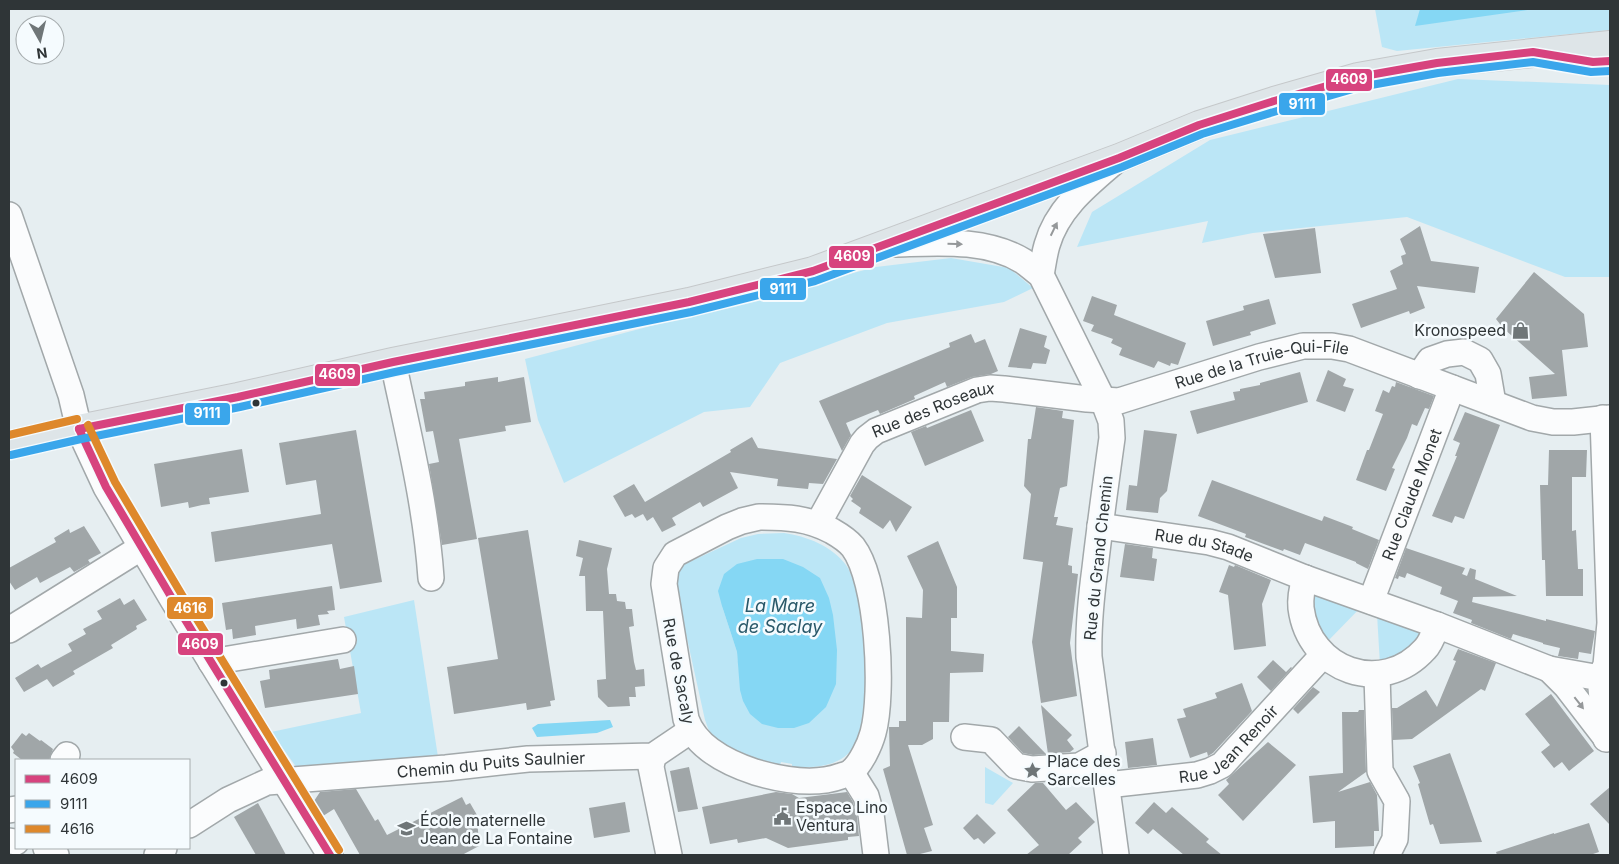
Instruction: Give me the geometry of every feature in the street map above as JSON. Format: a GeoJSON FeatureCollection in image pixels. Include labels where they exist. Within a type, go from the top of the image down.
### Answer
{"type":"FeatureCollection","features":[{"type":"Feature","properties":{"kind":"main road"},"geometry":{"type":"LineString","coordinates":[[9,445],[393,362],[689,302],[812,271],[1119,158],[1199,125],[1274,100],[1358,77],[1428,65],[1610,45]]}},
{"type":"Feature","properties":{"kind":"main road"},"geometry":{"type":"LineString","coordinates":[[1533,52],[1593,62],[1610,61]]}},
{"type":"Feature","properties":{"kind":"street"},"geometry":{"type":"LineString","coordinates":[[1041,275],[1047,244],[1062,212],[1079,193],[1119,158]]}},
{"type":"Feature","properties":{"kind":"street"},"geometry":{"type":"LineString","coordinates":[[9,215],[71,395],[80,429],[106,486],[211,662],[330,855]]}},
{"type":"Feature","properties":{"kind":"street","name":"Rue du Grand Chemin"},"geometry":{"type":"LineString","coordinates":[[889,244],[976,244],[1000,250],[1015,257],[1041,275],[1111,422],[1112,438],[1100,526],[1088,642],[1116,855]]}},
{"type":"Feature","properties":{"kind":"street","name":"Rue de la Truie-Qui-File"},"geometry":{"type":"LineString","coordinates":[[1102,400],[1119,400],[1259,357],[1303,346],[1332,346],[1349,350],[1532,418],[1553,422],[1574,422],[1607,418]]}},
{"type":"Feature","properties":{"kind":"street"},"geometry":{"type":"LineString","coordinates":[[1419,376],[1430,360],[1447,354],[1464,352],[1480,360],[1488,374],[1493,403]]}},
{"type":"Feature","properties":{"kind":"street"},"geometry":{"type":"LineString","coordinates":[[393,362],[414,457],[430,560],[431,578]]}},
{"type":"Feature","properties":{"kind":"street","name":"Rue des Roseaux"},"geometry":{"type":"LineString","coordinates":[[818,524],[862,444],[876,431],[977,390],[990,388],[1102,400]]}},
{"type":"Feature","properties":{"kind":"street","name":"Rue Claude Monet"},"geometry":{"type":"LineString","coordinates":[[1371,601],[1452,388]]}},
{"type":"Feature","properties":{"kind":"street"},"geometry":{"type":"LineString","coordinates":[[1600,678],[1606,665],[1610,622],[1607,418]]}},
{"type":"Feature","properties":{"kind":"street","name":"Rue de Sacaly"},"geometry":{"type":"LineString","coordinates":[[759,517],[784,517],[818,524],[839,535],[853,547],[870,592],[878,664],[876,715],[868,748],[851,772],[837,778],[797,781],[770,776],[741,767],[714,753],[690,731],[682,706],[664,584],[666,568],[675,554],[726,527],[759,517]]}},
{"type":"Feature","properties":{"kind":"street","name":"Rue du Stade"},"geometry":{"type":"LineString","coordinates":[[1100,526],[1228,546],[1305,578],[1437,625],[1549,669],[1600,678],[1608,741]]}},
{"type":"Feature","properties":{"kind":"street"},"geometry":{"type":"LineString","coordinates":[[9,630],[142,547]]}},
{"type":"Feature","properties":{"kind":"street"},"geometry":{"type":"LineString","coordinates":[[1305,578],[1300,606],[1303,622],[1312,640],[1323,655],[1338,666],[1377,675],[1390,672],[1411,662],[1427,648],[1437,625]]}},
{"type":"Feature","properties":{"kind":"street"},"geometry":{"type":"LineString","coordinates":[[211,662],[342,640]]}},
{"type":"Feature","properties":{"kind":"street","name":"Rue Jean Renoir"},"geometry":{"type":"LineString","coordinates":[[1107,785],[1197,775],[1222,765],[1323,655]]}},
{"type":"Feature","properties":{"kind":"street","name":"Rue du Stade"},"geometry":{"type":"LineString","coordinates":[[1549,669],[1566,686],[1608,741]]}},
{"type":"Feature","properties":{"kind":"street"},"geometry":{"type":"LineString","coordinates":[[1377,675],[1380,771],[1397,801],[1395,839],[1387,855]]}},
{"type":"Feature","properties":{"kind":"street"},"geometry":{"type":"LineString","coordinates":[[669,855],[651,767],[653,756],[690,731]]}},
{"type":"Feature","properties":{"kind":"street"},"geometry":{"type":"LineString","coordinates":[[964,737],[991,740],[1016,766],[1032,770],[1080,766],[1103,753]]}},
{"type":"Feature","properties":{"kind":"street","name":"Chemin du Puits Saulnier"},"geometry":{"type":"LineString","coordinates":[[190,824],[228,800],[267,782],[446,768],[528,759],[653,756]]}},
{"type":"Feature","properties":{"kind":"street"},"geometry":{"type":"LineString","coordinates":[[851,772],[866,796],[871,814],[876,855]]}},
{"type":"Feature","properties":{"kind":"shaded area"},"geometry":{"type":"Polygon","coordinates":[[[1375,9],[1610,9],[1610,30],[1397,51],[1382,47],[1375,9]]]}},
{"type":"Feature","properties":{"kind":"shaded area"},"geometry":{"type":"Polygon","coordinates":[[[1458,79],[1610,85],[1610,277],[1565,277],[1407,217],[1253,233],[1202,243],[1208,221],[1077,247],[1092,212],[1210,140],[1458,79]]]}},
{"type":"Feature","properties":{"kind":"shaded area"},"geometry":{"type":"Polygon","coordinates":[[[951,258],[1009,268],[1033,288],[1004,302],[887,323],[780,363],[750,407],[704,412],[564,483],[538,420],[525,359],[876,267],[951,258]]]}},
{"type":"Feature","properties":{"kind":"shaded area"},"geometry":{"type":"Polygon","coordinates":[[[784,533],[818,543],[834,552],[840,558],[853,579],[863,626],[866,682],[865,708],[862,729],[856,744],[850,752],[836,762],[819,766],[792,767],[792,764],[781,762],[780,766],[726,745],[712,734],[705,720],[677,593],[678,573],[685,564],[741,538],[758,534],[784,533]],[[722,606],[737,652],[739,671],[778,728],[722,606]]]}},
{"type":"Feature","properties":{"kind":"shaded area"},"geometry":{"type":"Polygon","coordinates":[[[1311,589],[1363,605],[1325,644],[1309,626],[1311,589]]]}},
{"type":"Feature","properties":{"kind":"shaded area"},"geometry":{"type":"Polygon","coordinates":[[[414,600],[438,757],[297,768],[271,732],[361,713],[344,617],[414,600]]]}},
{"type":"Feature","properties":{"kind":"shaded area"},"geometry":{"type":"Polygon","coordinates":[[[1377,614],[1429,630],[1414,651],[1380,665],[1377,614]]]}},
{"type":"Feature","properties":{"kind":"shaded area"},"geometry":{"type":"Polygon","coordinates":[[[985,767],[1013,783],[993,805],[985,803],[985,767]]]}},
{"type":"Feature","properties":{"kind":"water"},"geometry":{"type":"Polygon","coordinates":[[[1420,9],[1534,9],[1415,26],[1420,9]]]}},
{"type":"Feature","properties":{"kind":"water","name":"La Mare de Saclay"},"geometry":{"type":"Polygon","coordinates":[[[757,559],[783,559],[803,567],[820,578],[829,598],[833,615],[837,650],[836,684],[826,707],[809,723],[794,728],[778,728],[762,724],[750,714],[740,690],[737,652],[718,591],[724,574],[737,564],[757,559]]]}},
{"type":"Feature","properties":{"kind":"water"},"geometry":{"type":"Polygon","coordinates":[[[610,720],[613,727],[597,733],[537,737],[532,728],[538,724],[610,720]]]}},
{"type":"Feature","properties":{"kind":"building"},"geometry":{"type":"Polygon","coordinates":[[[1420,226],[1431,261],[1479,267],[1475,293],[1417,286],[1425,308],[1410,314],[1409,311],[1361,328],[1352,304],[1397,289],[1390,271],[1403,264],[1401,256],[1406,254],[1400,239],[1420,226]]]}},
{"type":"Feature","properties":{"kind":"building"},"geometry":{"type":"Polygon","coordinates":[[[1315,228],[1321,273],[1275,278],[1263,234],[1315,228]]]}},
{"type":"Feature","properties":{"kind":"building"},"geometry":{"type":"Polygon","coordinates":[[[1534,272],[1584,314],[1588,347],[1562,350],[1567,396],[1532,399],[1529,377],[1555,374],[1503,328],[1496,319],[1534,272]]]}},
{"type":"Feature","properties":{"kind":"building"},"geometry":{"type":"Polygon","coordinates":[[[1092,296],[1117,305],[1114,315],[1186,343],[1178,365],[1171,363],[1170,366],[1158,361],[1154,368],[1119,355],[1122,348],[1111,343],[1113,339],[1091,331],[1094,325],[1083,321],[1092,296]]]}},
{"type":"Feature","properties":{"kind":"building"},"geometry":{"type":"Polygon","coordinates":[[[1269,299],[1276,324],[1250,332],[1251,335],[1213,346],[1206,321],[1244,310],[1243,306],[1269,299]]]}},
{"type":"Feature","properties":{"kind":"building"},"geometry":{"type":"Polygon","coordinates":[[[1020,328],[1047,336],[1044,347],[1050,350],[1046,364],[1033,363],[1031,369],[1008,367],[1020,328]]]}},
{"type":"Feature","properties":{"kind":"building"},"geometry":{"type":"Polygon","coordinates":[[[971,334],[975,343],[985,339],[998,371],[972,377],[947,387],[945,382],[914,396],[915,399],[880,414],[878,410],[846,423],[851,435],[842,451],[819,401],[950,347],[949,343],[971,334]]]}},
{"type":"Feature","properties":{"kind":"building"},"geometry":{"type":"Polygon","coordinates":[[[1328,370],[1346,379],[1343,386],[1354,389],[1345,412],[1316,401],[1328,370]]]}},
{"type":"Feature","properties":{"kind":"building"},"geometry":{"type":"Polygon","coordinates":[[[1300,372],[1308,402],[1197,434],[1190,411],[1235,400],[1233,392],[1300,372]]]}},
{"type":"Feature","properties":{"kind":"building"},"geometry":{"type":"Polygon","coordinates":[[[498,377],[498,382],[524,377],[531,422],[505,426],[506,431],[459,439],[477,539],[442,545],[429,464],[439,462],[433,431],[426,432],[420,399],[425,399],[424,392],[465,386],[465,382],[498,377]]]}},
{"type":"Feature","properties":{"kind":"building"},"geometry":{"type":"Polygon","coordinates":[[[1396,382],[1434,396],[1429,409],[1425,408],[1417,426],[1412,424],[1392,468],[1395,469],[1386,491],[1356,480],[1383,414],[1375,411],[1383,390],[1389,393],[1392,386],[1395,387],[1396,382]]]}},
{"type":"Feature","properties":{"kind":"building"},"geometry":{"type":"Polygon","coordinates":[[[1036,407],[1063,411],[1062,418],[1074,420],[1067,486],[1060,488],[1054,517],[1058,517],[1056,525],[1073,528],[1068,565],[1072,566],[1072,573],[1078,574],[1070,643],[1077,696],[1041,703],[1032,642],[1043,562],[1023,559],[1031,494],[1024,486],[1028,439],[1031,439],[1036,407]]]}},
{"type":"Feature","properties":{"kind":"building"},"geometry":{"type":"Polygon","coordinates":[[[971,410],[984,441],[925,466],[911,432],[926,426],[927,428],[971,410]]]}},
{"type":"Feature","properties":{"kind":"building"},"geometry":{"type":"Polygon","coordinates":[[[1465,412],[1500,425],[1464,519],[1455,516],[1452,523],[1432,516],[1457,456],[1455,456],[1460,443],[1453,440],[1465,412]]]}},
{"type":"Feature","properties":{"kind":"building"},"geometry":{"type":"Polygon","coordinates":[[[356,430],[382,582],[340,589],[332,544],[215,562],[211,532],[321,514],[316,480],[286,485],[279,443],[356,430]]]}},
{"type":"Feature","properties":{"kind":"building"},"geometry":{"type":"Polygon","coordinates":[[[1144,430],[1177,434],[1167,491],[1160,498],[1158,513],[1126,510],[1129,485],[1137,486],[1144,430]]]}},
{"type":"Feature","properties":{"kind":"building"},"geometry":{"type":"Polygon","coordinates":[[[752,437],[758,448],[837,459],[823,484],[809,483],[808,489],[777,486],[778,479],[730,472],[738,488],[703,507],[700,502],[672,518],[676,525],[662,532],[653,517],[647,521],[643,514],[635,518],[632,514],[625,517],[613,496],[634,484],[645,502],[731,452],[730,450],[752,437]]]}},
{"type":"Feature","properties":{"kind":"building"},"geometry":{"type":"Polygon","coordinates":[[[242,449],[249,492],[209,498],[210,504],[189,508],[188,502],[161,507],[154,464],[242,449]]]}},
{"type":"Feature","properties":{"kind":"building"},"geometry":{"type":"Polygon","coordinates":[[[1549,450],[1587,450],[1586,477],[1572,477],[1572,531],[1576,530],[1578,569],[1583,569],[1583,596],[1546,596],[1545,560],[1542,560],[1540,485],[1548,485],[1549,450]]]}},
{"type":"Feature","properties":{"kind":"building"},"geometry":{"type":"Polygon","coordinates":[[[862,475],[912,507],[896,532],[890,520],[883,529],[859,513],[861,508],[851,501],[853,499],[850,496],[862,475]]]}},
{"type":"Feature","properties":{"kind":"building"},"geometry":{"type":"Polygon","coordinates":[[[1212,480],[1322,521],[1324,516],[1353,527],[1352,529],[1379,540],[1368,569],[1356,562],[1305,543],[1300,555],[1284,549],[1283,551],[1245,537],[1246,534],[1198,516],[1212,480]]]}},
{"type":"Feature","properties":{"kind":"building"},"geometry":{"type":"Polygon","coordinates":[[[84,526],[101,553],[88,560],[90,563],[74,572],[70,567],[40,583],[37,577],[15,590],[9,581],[9,568],[56,542],[54,538],[69,529],[70,533],[84,526]]]}},
{"type":"Feature","properties":{"kind":"building"},"geometry":{"type":"Polygon","coordinates":[[[528,530],[555,700],[550,701],[551,706],[527,710],[526,703],[454,714],[447,667],[498,659],[478,538],[528,530]]]}},
{"type":"Feature","properties":{"kind":"building"},"geometry":{"type":"Polygon","coordinates":[[[579,540],[612,548],[607,569],[609,594],[616,594],[617,601],[625,602],[626,609],[632,609],[634,626],[629,627],[634,662],[636,670],[644,669],[645,686],[635,687],[636,697],[629,697],[630,706],[608,707],[598,697],[597,680],[606,679],[603,611],[586,611],[585,576],[579,576],[583,558],[576,556],[579,540]]]}},
{"type":"Feature","properties":{"kind":"building"},"geometry":{"type":"Polygon","coordinates":[[[938,541],[957,587],[957,618],[951,618],[951,651],[984,654],[983,672],[950,673],[949,722],[933,722],[933,739],[922,745],[908,745],[933,825],[924,828],[932,851],[907,855],[883,769],[890,766],[889,727],[899,727],[899,721],[906,721],[906,617],[922,618],[923,590],[907,556],[938,541]]]}},
{"type":"Feature","properties":{"kind":"building"},"geometry":{"type":"Polygon","coordinates":[[[1125,544],[1153,548],[1152,558],[1157,559],[1154,581],[1120,577],[1125,544]]]}},
{"type":"Feature","properties":{"kind":"building"},"geometry":{"type":"Polygon","coordinates":[[[1406,548],[1465,568],[1462,574],[1467,576],[1470,568],[1476,570],[1475,579],[1517,596],[1473,597],[1472,602],[1546,621],[1546,619],[1595,631],[1591,654],[1579,652],[1578,659],[1558,656],[1560,648],[1513,634],[1511,639],[1471,623],[1472,620],[1453,613],[1458,601],[1440,594],[1442,587],[1407,573],[1405,578],[1399,576],[1398,579],[1395,578],[1406,548]]]}},
{"type":"Feature","properties":{"kind":"building"},"geometry":{"type":"Polygon","coordinates":[[[1229,565],[1234,567],[1235,565],[1271,580],[1262,604],[1266,646],[1234,650],[1228,595],[1219,592],[1229,565]]]}},
{"type":"Feature","properties":{"kind":"building"},"geometry":{"type":"Polygon","coordinates":[[[332,586],[335,610],[327,611],[329,614],[318,615],[320,625],[297,629],[296,619],[255,626],[256,635],[233,639],[232,629],[226,630],[222,603],[332,586]]]}},
{"type":"Feature","properties":{"kind":"building"},"geometry":{"type":"Polygon","coordinates":[[[120,598],[124,605],[134,599],[147,620],[136,626],[137,629],[111,645],[113,648],[73,671],[75,674],[53,687],[47,679],[24,692],[15,678],[38,664],[41,668],[72,651],[68,644],[86,634],[83,629],[102,619],[97,611],[120,598]]]}},
{"type":"Feature","properties":{"kind":"building"},"geometry":{"type":"Polygon","coordinates":[[[1458,649],[1496,663],[1485,691],[1481,689],[1412,739],[1393,740],[1392,708],[1397,708],[1426,690],[1437,707],[1456,661],[1453,660],[1458,649]]]}},
{"type":"Feature","properties":{"kind":"building"},"geometry":{"type":"Polygon","coordinates":[[[338,659],[340,669],[354,666],[358,694],[265,708],[260,681],[270,679],[269,670],[338,659]]]}},
{"type":"Feature","properties":{"kind":"building"},"geometry":{"type":"Polygon","coordinates":[[[1273,660],[1286,672],[1292,668],[1271,691],[1257,677],[1273,660]]]}},
{"type":"Feature","properties":{"kind":"building"},"geometry":{"type":"Polygon","coordinates":[[[1242,683],[1252,711],[1213,753],[1208,756],[1207,752],[1190,758],[1177,719],[1186,717],[1183,709],[1217,698],[1215,693],[1242,683]]]}},
{"type":"Feature","properties":{"kind":"building"},"geometry":{"type":"Polygon","coordinates":[[[1313,687],[1320,692],[1298,714],[1293,709],[1313,687]]]}},
{"type":"Feature","properties":{"kind":"building"},"geometry":{"type":"Polygon","coordinates":[[[1551,694],[1594,751],[1569,771],[1562,762],[1554,768],[1541,752],[1550,745],[1525,714],[1551,694]]]}},
{"type":"Feature","properties":{"kind":"building"},"geometry":{"type":"Polygon","coordinates":[[[1041,705],[1072,735],[1067,740],[1074,749],[1070,752],[1048,754],[1041,705]]]}},
{"type":"Feature","properties":{"kind":"building"},"geometry":{"type":"Polygon","coordinates":[[[1359,710],[1364,710],[1366,772],[1338,792],[1370,782],[1377,795],[1379,831],[1374,831],[1374,846],[1335,848],[1335,821],[1313,823],[1309,776],[1343,773],[1342,712],[1358,712],[1359,710]]]}},
{"type":"Feature","properties":{"kind":"building"},"geometry":{"type":"Polygon","coordinates":[[[1019,726],[1046,754],[1033,755],[1023,753],[1008,737],[1019,726]]]}},
{"type":"Feature","properties":{"kind":"building"},"geometry":{"type":"Polygon","coordinates":[[[22,733],[26,736],[29,733],[53,749],[49,759],[21,759],[13,753],[14,751],[11,747],[22,733]]]}},
{"type":"Feature","properties":{"kind":"building"},"geometry":{"type":"Polygon","coordinates":[[[1153,738],[1157,765],[1128,768],[1125,742],[1153,738]]]}},
{"type":"Feature","properties":{"kind":"building"},"geometry":{"type":"Polygon","coordinates":[[[1268,742],[1296,765],[1243,821],[1218,795],[1229,784],[1226,780],[1268,742]]]}},
{"type":"Feature","properties":{"kind":"building"},"geometry":{"type":"Polygon","coordinates":[[[1450,753],[1482,842],[1440,844],[1433,824],[1430,825],[1418,784],[1420,783],[1413,766],[1450,753]]]}},
{"type":"Feature","properties":{"kind":"building"},"geometry":{"type":"Polygon","coordinates":[[[689,767],[698,809],[678,812],[670,771],[689,767]]]}},
{"type":"Feature","properties":{"kind":"building"},"geometry":{"type":"Polygon","coordinates":[[[1035,783],[1043,783],[1066,810],[1076,802],[1095,822],[1078,838],[1082,842],[1068,855],[1026,855],[1039,845],[1007,810],[1035,783]]]}},
{"type":"Feature","properties":{"kind":"building"},"geometry":{"type":"Polygon","coordinates":[[[1610,787],[1610,825],[1590,804],[1610,787]]]}},
{"type":"Feature","properties":{"kind":"building"},"geometry":{"type":"Polygon","coordinates":[[[356,789],[375,821],[378,819],[387,835],[462,797],[466,805],[470,803],[477,815],[479,846],[462,855],[360,855],[334,809],[323,816],[314,801],[320,792],[356,789]]]}},
{"type":"Feature","properties":{"kind":"building","name":"Espace Lino Ventura"},"geometry":{"type":"Polygon","coordinates":[[[776,792],[792,794],[799,798],[847,792],[853,802],[859,836],[848,837],[848,840],[788,848],[766,838],[738,843],[737,839],[710,844],[702,807],[776,792]]]}},
{"type":"Feature","properties":{"kind":"building"},"geometry":{"type":"Polygon","coordinates":[[[625,802],[630,832],[594,838],[589,808],[625,802]]]}},
{"type":"Feature","properties":{"kind":"building"},"geometry":{"type":"Polygon","coordinates":[[[1154,802],[1166,813],[1172,807],[1209,839],[1206,842],[1222,855],[1184,855],[1153,829],[1148,834],[1135,823],[1154,802]]]}},
{"type":"Feature","properties":{"kind":"building"},"geometry":{"type":"Polygon","coordinates":[[[258,803],[286,855],[256,855],[234,817],[258,803]]]}},
{"type":"Feature","properties":{"kind":"building"},"geometry":{"type":"Polygon","coordinates":[[[977,814],[996,833],[984,844],[978,838],[974,840],[963,828],[977,814]]]}},
{"type":"Feature","properties":{"kind":"building"},"geometry":{"type":"Polygon","coordinates":[[[1589,823],[1599,852],[1590,855],[1497,855],[1496,852],[1554,833],[1589,823]]]}},
{"type":"Feature","properties":{"kind":"transit line","name":"4609"},"geometry":{"type":"LineString","coordinates":[[79,429],[238,397],[393,362],[689,302],[813,271],[1119,158],[1199,125],[1358,77],[1437,63],[1533,52],[1593,62],[1610,61]]}},
{"type":"Feature","properties":{"kind":"transit line","name":"9111"},"geometry":{"type":"LineString","coordinates":[[11,455],[395,372],[691,312],[815,281],[1122,167],[1202,134],[1360,87],[1438,73],[1533,62],[1591,72],[1610,71]]}},
{"type":"Feature","properties":{"kind":"transit line","name":"4616"},"geometry":{"type":"LineString","coordinates":[[9,435],[77,419]]}},
{"type":"Feature","properties":{"kind":"transit line","name":"4616"},"geometry":{"type":"LineString","coordinates":[[88,425],[115,482],[182,595],[339,850]]}},
{"type":"Feature","properties":{"kind":"transit line","name":"4609"},"geometry":{"type":"LineString","coordinates":[[79,429],[106,487],[173,600],[330,855]]}},
{"type":"Feature","properties":{"kind":"place","name":"Kronospeed"},"geometry":{"type":"Point","coordinates":[1520,330]}},
{"type":"Feature","properties":{"kind":"place","name":"Place des Sarcelles"},"geometry":{"type":"Point","coordinates":[1033,770]}},
{"type":"Feature","properties":{"kind":"place","name":"Espace Lino Ventura"},"geometry":{"type":"Point","coordinates":[782,816]}},
{"type":"Feature","properties":{"kind":"place","name":"École maternelle Jean de La Fontaine"},"geometry":{"type":"Point","coordinates":[406,829]}}]}
